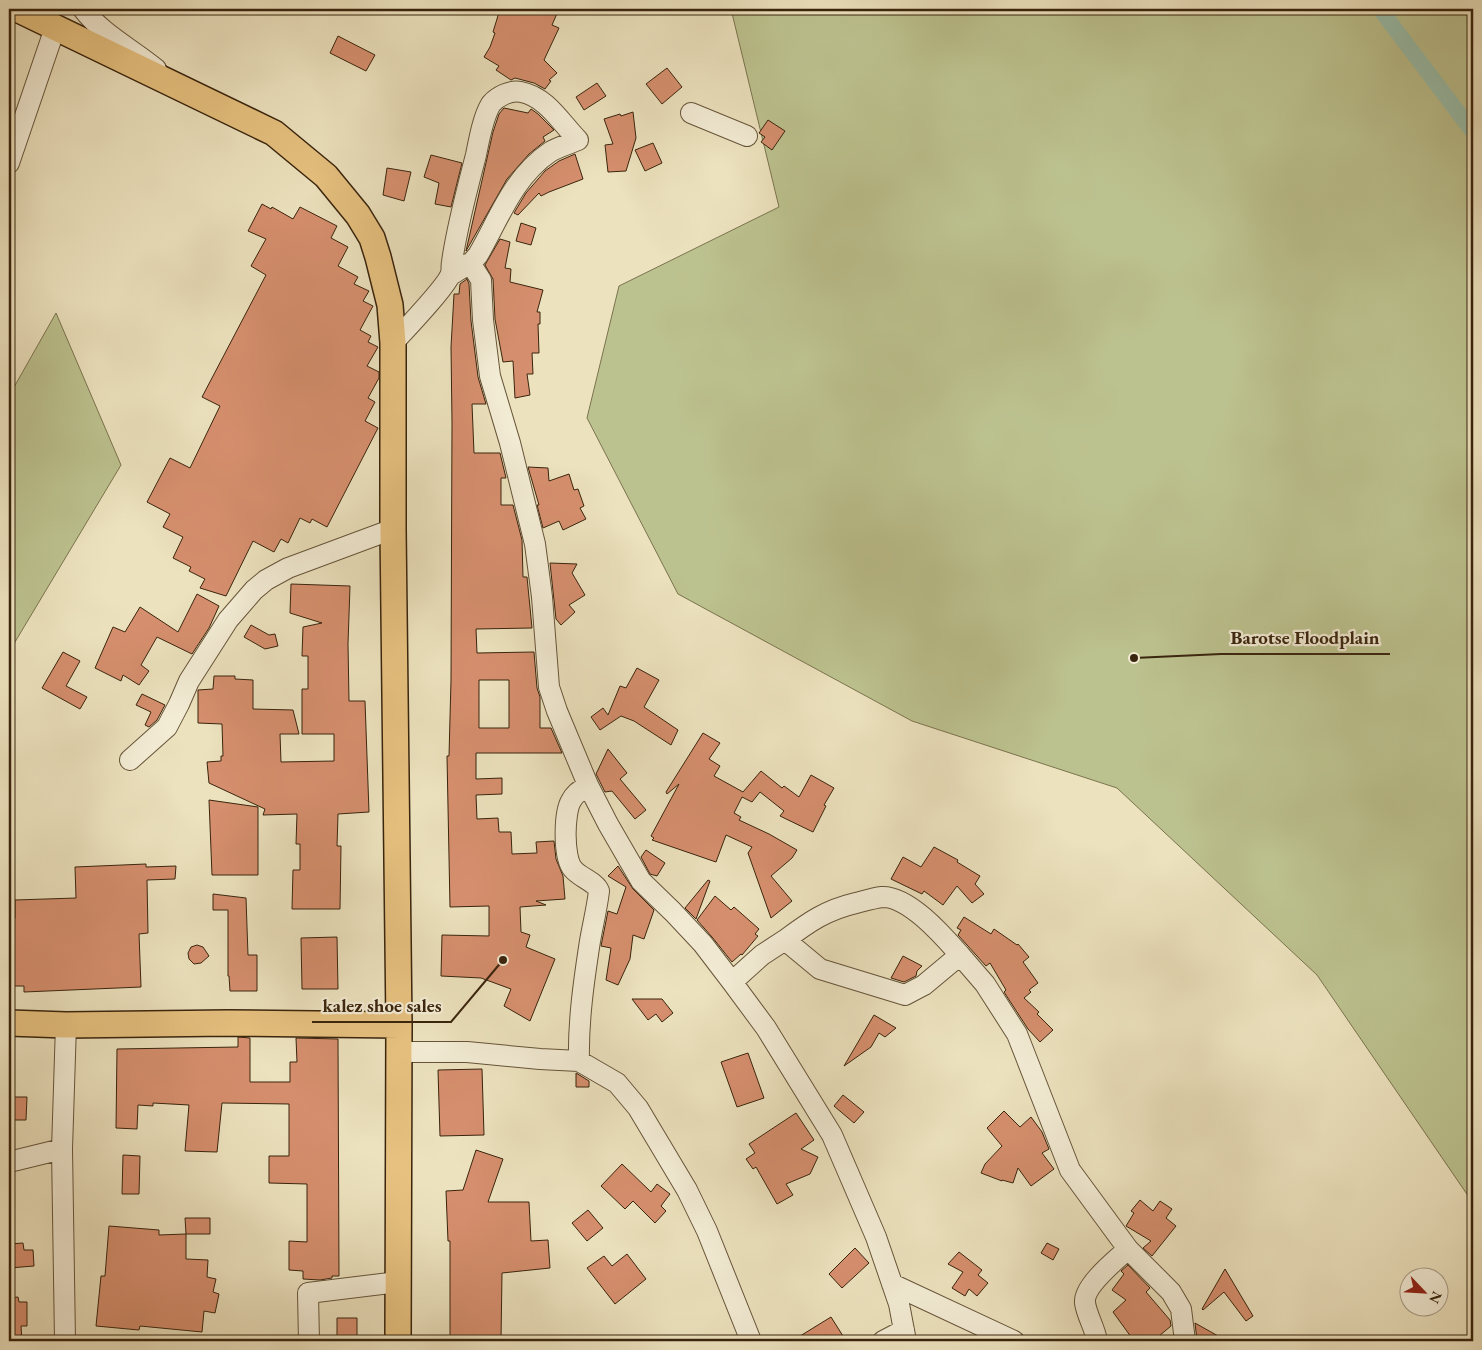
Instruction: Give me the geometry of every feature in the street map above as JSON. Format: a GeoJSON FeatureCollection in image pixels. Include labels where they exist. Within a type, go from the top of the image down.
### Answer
{"type":"FeatureCollection","features":[{"type":"Feature","properties":{"kind":"main road"},"geometry":{"type":"LineString","coordinates":[[17,9],[274,133],[326,176],[358,215],[372,238],[390,305],[393,343],[393,530],[399,1025],[398,1341]]}},
{"type":"Feature","properties":{"kind":"main road"},"geometry":{"type":"LineString","coordinates":[[9,1023],[66,1025],[228,1023],[399,1025]]}},
{"type":"Feature","properties":{"kind":"street"},"geometry":{"type":"LineString","coordinates":[[83,9],[106,33],[138,54],[178,86]]}},
{"type":"Feature","properties":{"kind":"street"},"geometry":{"type":"LineString","coordinates":[[9,162],[55,28]]}},
{"type":"Feature","properties":{"kind":"street"},"geometry":{"type":"LineString","coordinates":[[393,343],[416,319],[451,275],[478,255],[510,194],[530,168],[551,152],[578,140],[539,99],[521,92],[511,92],[495,99],[490,107],[480,134],[451,275]]}},
{"type":"Feature","properties":{"kind":"street"},"geometry":{"type":"LineString","coordinates":[[691,113],[746,136]]}},
{"type":"Feature","properties":{"kind":"street"},"geometry":{"type":"LineString","coordinates":[[468,264],[474,269],[481,280],[483,320],[490,376],[510,443],[535,544],[542,597],[549,687],[557,710],[588,785],[641,881],[703,944],[732,982],[766,1028],[832,1135],[876,1237],[899,1304],[905,1336],[883,1341]]}},
{"type":"Feature","properties":{"kind":"street"},"geometry":{"type":"LineString","coordinates":[[130,760],[167,727],[180,704],[189,681],[206,653],[228,620],[260,585],[288,568],[393,530]]}},
{"type":"Feature","properties":{"kind":"street"},"geometry":{"type":"LineString","coordinates":[[580,1061],[581,1008],[599,891],[596,886],[579,876],[569,865],[566,822],[570,802],[576,793],[588,785]]}},
{"type":"Feature","properties":{"kind":"street"},"geometry":{"type":"LineString","coordinates":[[732,982],[762,956],[813,919],[841,906],[883,897],[899,902],[916,912],[937,929],[985,984],[1017,1034],[1070,1170],[1128,1249],[1171,1292],[1181,1310],[1185,1341]]}},
{"type":"Feature","properties":{"kind":"street"},"geometry":{"type":"LineString","coordinates":[[785,940],[820,969],[905,995],[924,985],[960,955]]}},
{"type":"Feature","properties":{"kind":"street"},"geometry":{"type":"LineString","coordinates":[[65,1341],[62,1149],[66,1025]]}},
{"type":"Feature","properties":{"kind":"street"},"geometry":{"type":"LineString","coordinates":[[399,1052],[467,1052],[580,1061],[617,1083],[638,1108],[691,1198],[707,1231],[751,1341]]}},
{"type":"Feature","properties":{"kind":"street"},"geometry":{"type":"LineString","coordinates":[[9,1162],[62,1149]]}},
{"type":"Feature","properties":{"kind":"street"},"geometry":{"type":"LineString","coordinates":[[1097,1341],[1085,1302],[1087,1292],[1094,1282],[1128,1249]]}},
{"type":"Feature","properties":{"kind":"street"},"geometry":{"type":"LineString","coordinates":[[309,1341],[308,1293],[398,1282]]}},
{"type":"Feature","properties":{"kind":"street"},"geometry":{"type":"LineString","coordinates":[[892,1284],[1014,1341]]}},
{"type":"Feature","properties":{"kind":"green space"},"geometry":{"type":"Polygon","coordinates":[[[731,9],[1473,9],[1473,1203],[1317,975],[1117,788],[912,721],[678,594],[587,418],[619,286],[779,207],[731,9]]]}},
{"type":"Feature","properties":{"kind":"green space"},"geometry":{"type":"Polygon","coordinates":[[[56,313],[121,465],[9,652],[9,396],[56,313]]]}},
{"type":"Feature","properties":{"kind":"building"},"geometry":{"type":"Polygon","coordinates":[[[500,9],[559,9],[552,25],[559,28],[544,60],[557,73],[549,80],[551,81],[545,89],[534,83],[515,78],[511,80],[496,70],[499,66],[484,57],[495,33],[493,32],[500,9]]]}},
{"type":"Feature","properties":{"kind":"building"},"geometry":{"type":"Polygon","coordinates":[[[338,36],[375,55],[366,71],[330,53],[338,36]]]}},
{"type":"Feature","properties":{"kind":"building"},"geometry":{"type":"Polygon","coordinates":[[[667,68],[682,87],[662,104],[646,84],[667,68]]]}},
{"type":"Feature","properties":{"kind":"building"},"geometry":{"type":"Polygon","coordinates":[[[597,83],[606,96],[584,110],[576,97],[597,83]]]}},
{"type":"Feature","properties":{"kind":"building"},"geometry":{"type":"Polygon","coordinates":[[[504,108],[528,113],[531,109],[554,130],[543,137],[545,141],[529,154],[507,179],[466,251],[493,132],[499,114],[504,108]]]}},
{"type":"Feature","properties":{"kind":"building"},"geometry":{"type":"Polygon","coordinates":[[[633,112],[636,138],[626,171],[608,172],[605,145],[613,144],[604,119],[633,112]]]}},
{"type":"Feature","properties":{"kind":"building"},"geometry":{"type":"Polygon","coordinates":[[[768,120],[785,131],[772,150],[761,142],[765,137],[759,133],[768,120]]]}},
{"type":"Feature","properties":{"kind":"building"},"geometry":{"type":"Polygon","coordinates":[[[653,143],[662,163],[645,171],[635,150],[653,143]]]}},
{"type":"Feature","properties":{"kind":"building"},"geometry":{"type":"Polygon","coordinates":[[[575,154],[583,179],[541,196],[539,193],[518,215],[514,213],[526,193],[545,171],[559,161],[575,154]]]}},
{"type":"Feature","properties":{"kind":"building"},"geometry":{"type":"Polygon","coordinates":[[[431,155],[462,163],[451,207],[435,204],[439,183],[424,177],[431,155]]]}},
{"type":"Feature","properties":{"kind":"building"},"geometry":{"type":"Polygon","coordinates":[[[387,168],[411,172],[404,201],[383,195],[387,168]]]}},
{"type":"Feature","properties":{"kind":"building"},"geometry":{"type":"Polygon","coordinates":[[[262,204],[271,209],[272,207],[293,219],[300,207],[337,226],[331,238],[348,247],[338,266],[358,277],[354,284],[369,291],[363,301],[373,306],[360,330],[371,336],[368,342],[378,347],[367,366],[379,372],[379,378],[368,398],[375,402],[365,421],[378,428],[327,527],[312,519],[310,523],[300,518],[288,543],[281,539],[274,552],[253,541],[226,596],[200,588],[205,579],[189,571],[191,567],[173,558],[183,537],[163,527],[170,514],[147,502],[170,458],[190,468],[220,406],[202,397],[266,275],[251,266],[266,239],[248,231],[262,204]]]}},
{"type":"Feature","properties":{"kind":"building"},"geometry":{"type":"Polygon","coordinates":[[[521,223],[536,228],[531,245],[516,241],[521,223]]]}},
{"type":"Feature","properties":{"kind":"building"},"geometry":{"type":"Polygon","coordinates":[[[500,239],[510,242],[505,268],[511,269],[510,282],[543,290],[537,312],[540,312],[540,324],[538,324],[539,353],[532,353],[533,374],[527,374],[530,395],[515,398],[513,361],[503,362],[495,319],[493,279],[485,265],[500,239]]]}},
{"type":"Feature","properties":{"kind":"building"},"geometry":{"type":"Polygon","coordinates":[[[467,279],[469,284],[471,321],[478,377],[486,404],[472,404],[474,453],[500,453],[506,478],[501,478],[501,505],[513,505],[522,540],[523,577],[527,577],[532,628],[476,629],[477,653],[534,652],[537,688],[540,697],[540,728],[551,728],[562,753],[476,753],[476,779],[502,778],[502,794],[476,795],[477,819],[498,818],[499,832],[511,832],[512,854],[537,853],[536,842],[554,841],[556,859],[563,876],[565,899],[536,901],[546,905],[520,907],[521,932],[530,935],[526,947],[555,959],[530,1021],[504,1006],[511,989],[481,978],[441,976],[442,935],[489,936],[489,906],[450,907],[447,756],[449,756],[451,680],[451,347],[454,294],[459,294],[460,284],[467,279]],[[479,680],[479,728],[509,728],[509,680],[479,680]]]}},
{"type":"Feature","properties":{"kind":"building"},"geometry":{"type":"Polygon","coordinates":[[[528,467],[548,468],[549,481],[569,474],[574,490],[578,489],[584,506],[580,508],[586,519],[563,530],[559,521],[543,528],[537,505],[539,505],[528,467]]]}},
{"type":"Feature","properties":{"kind":"building"},"geometry":{"type":"Polygon","coordinates":[[[550,563],[577,564],[572,573],[585,595],[569,605],[575,612],[561,625],[556,619],[550,563]]]}},
{"type":"Feature","properties":{"kind":"building"},"geometry":{"type":"Polygon","coordinates":[[[291,584],[350,586],[349,701],[365,701],[369,812],[338,814],[337,846],[341,846],[340,909],[292,909],[293,870],[300,870],[300,844],[296,844],[297,814],[263,815],[265,809],[209,783],[207,762],[221,761],[221,756],[223,756],[222,724],[198,723],[198,690],[213,689],[214,676],[235,676],[235,679],[253,680],[253,709],[293,710],[299,734],[280,734],[281,762],[334,761],[334,734],[302,734],[302,689],[308,689],[308,656],[302,656],[303,627],[322,623],[290,613],[291,584]]]}},
{"type":"Feature","properties":{"kind":"building"},"geometry":{"type":"Polygon","coordinates":[[[197,594],[219,606],[209,628],[192,654],[157,637],[141,665],[149,671],[139,685],[123,675],[121,681],[95,668],[113,627],[125,632],[140,607],[178,632],[197,594]]]}},
{"type":"Feature","properties":{"kind":"building"},"geometry":{"type":"Polygon","coordinates":[[[251,625],[269,635],[275,634],[278,646],[265,649],[244,637],[251,625]]]}},
{"type":"Feature","properties":{"kind":"building"},"geometry":{"type":"Polygon","coordinates":[[[63,652],[80,661],[66,686],[87,697],[80,709],[42,688],[63,652]]]}},
{"type":"Feature","properties":{"kind":"building"},"geometry":{"type":"Polygon","coordinates":[[[637,668],[659,680],[644,707],[678,730],[671,745],[634,721],[621,716],[600,730],[591,717],[603,708],[608,715],[620,686],[626,688],[637,668]]]}},
{"type":"Feature","properties":{"kind":"building"},"geometry":{"type":"Polygon","coordinates":[[[142,694],[165,705],[157,720],[149,727],[145,725],[151,712],[136,705],[142,694]]]}},
{"type":"Feature","properties":{"kind":"building"},"geometry":{"type":"Polygon","coordinates":[[[703,733],[720,743],[709,759],[720,766],[714,776],[743,792],[761,771],[782,788],[784,786],[799,797],[811,775],[834,788],[824,805],[826,806],[813,832],[780,816],[784,811],[760,792],[752,802],[742,797],[734,813],[741,817],[739,820],[797,850],[792,858],[771,876],[792,901],[771,918],[748,853],[752,847],[726,835],[716,862],[652,840],[654,838],[651,836],[679,784],[667,794],[666,792],[703,733]]]}},
{"type":"Feature","properties":{"kind":"building"},"geometry":{"type":"Polygon","coordinates":[[[608,749],[627,773],[620,779],[646,810],[635,819],[612,791],[605,792],[596,774],[608,749]]]}},
{"type":"Feature","properties":{"kind":"building"},"geometry":{"type":"Polygon","coordinates":[[[209,800],[258,807],[258,875],[212,875],[209,800]]]}},
{"type":"Feature","properties":{"kind":"building"},"geometry":{"type":"Polygon","coordinates":[[[934,847],[958,860],[957,862],[980,876],[975,884],[984,894],[972,903],[957,886],[943,905],[924,891],[922,894],[891,879],[903,857],[921,867],[934,847]]]}},
{"type":"Feature","properties":{"kind":"building"},"geometry":{"type":"Polygon","coordinates":[[[646,850],[665,863],[657,876],[650,874],[641,857],[646,850]]]}},
{"type":"Feature","properties":{"kind":"building"},"geometry":{"type":"Polygon","coordinates":[[[146,864],[146,867],[176,866],[175,879],[147,880],[148,933],[139,934],[141,987],[24,992],[24,986],[9,986],[9,918],[15,918],[15,900],[76,898],[75,867],[146,864]]]}},
{"type":"Feature","properties":{"kind":"building"},"geometry":{"type":"Polygon","coordinates":[[[618,866],[633,889],[654,910],[644,939],[633,935],[630,959],[618,985],[606,980],[611,948],[601,946],[608,911],[617,914],[626,887],[608,876],[618,866]]]}},
{"type":"Feature","properties":{"kind":"building"},"geometry":{"type":"Polygon","coordinates":[[[708,880],[710,881],[696,919],[685,908],[708,880]]]}},
{"type":"Feature","properties":{"kind":"building"},"geometry":{"type":"Polygon","coordinates":[[[213,894],[246,898],[248,955],[257,955],[257,991],[230,991],[228,976],[228,910],[213,910],[213,894]]]}},
{"type":"Feature","properties":{"kind":"building"},"geometry":{"type":"Polygon","coordinates":[[[715,896],[731,910],[734,907],[759,929],[755,934],[758,936],[742,955],[732,962],[697,920],[715,896]]]}},
{"type":"Feature","properties":{"kind":"building"},"geometry":{"type":"Polygon","coordinates":[[[964,917],[991,934],[994,929],[1018,944],[1029,957],[1023,962],[1038,983],[1029,990],[1031,992],[1024,998],[1039,1012],[1037,1014],[1053,1030],[1040,1042],[1028,1029],[1004,992],[1006,990],[990,963],[986,966],[958,935],[961,930],[957,928],[964,917]]]}},
{"type":"Feature","properties":{"kind":"building"},"geometry":{"type":"Polygon","coordinates":[[[337,937],[338,989],[302,989],[301,938],[337,937]]]}},
{"type":"Feature","properties":{"kind":"building"},"geometry":{"type":"Polygon","coordinates":[[[197,945],[203,947],[209,956],[201,963],[194,964],[189,959],[188,953],[191,947],[197,945]]]}},
{"type":"Feature","properties":{"kind":"building"},"geometry":{"type":"Polygon","coordinates":[[[903,956],[922,966],[917,971],[916,976],[904,982],[891,978],[903,956]]]}},
{"type":"Feature","properties":{"kind":"building"},"geometry":{"type":"Polygon","coordinates":[[[632,999],[662,999],[673,1013],[662,1022],[656,1014],[648,1020],[632,999]]]}},
{"type":"Feature","properties":{"kind":"building"},"geometry":{"type":"Polygon","coordinates":[[[874,1015],[896,1028],[885,1037],[879,1033],[871,1047],[844,1066],[874,1015]]]}},
{"type":"Feature","properties":{"kind":"building"},"geometry":{"type":"Polygon","coordinates":[[[238,1037],[250,1038],[250,1082],[290,1082],[290,1062],[297,1062],[296,1038],[338,1039],[339,1276],[320,1280],[303,1279],[303,1271],[289,1270],[289,1241],[307,1242],[307,1184],[269,1183],[269,1156],[289,1156],[289,1104],[222,1103],[217,1152],[185,1151],[189,1105],[153,1103],[153,1106],[138,1105],[137,1129],[116,1128],[117,1049],[238,1047],[238,1037]]]}},
{"type":"Feature","properties":{"kind":"building"},"geometry":{"type":"Polygon","coordinates":[[[748,1053],[764,1098],[737,1107],[721,1062],[748,1053]]]}},
{"type":"Feature","properties":{"kind":"building"},"geometry":{"type":"Polygon","coordinates":[[[482,1069],[484,1135],[440,1136],[438,1070],[482,1069]]]}},
{"type":"Feature","properties":{"kind":"building"},"geometry":{"type":"Polygon","coordinates":[[[576,1073],[589,1081],[589,1087],[576,1087],[576,1073]]]}},
{"type":"Feature","properties":{"kind":"building"},"geometry":{"type":"Polygon","coordinates":[[[843,1095],[864,1112],[854,1123],[834,1106],[843,1095]]]}},
{"type":"Feature","properties":{"kind":"building"},"geometry":{"type":"Polygon","coordinates":[[[9,1097],[27,1097],[26,1120],[9,1120],[9,1097]]]}},
{"type":"Feature","properties":{"kind":"building"},"geometry":{"type":"Polygon","coordinates":[[[1004,1111],[1020,1127],[1031,1117],[1042,1132],[1049,1149],[1042,1153],[1054,1169],[1031,1186],[1018,1168],[1013,1183],[981,1173],[985,1164],[1002,1146],[987,1128],[1004,1111]]]}},
{"type":"Feature","properties":{"kind":"building"},"geometry":{"type":"Polygon","coordinates":[[[796,1113],[814,1140],[801,1149],[818,1157],[810,1174],[786,1184],[793,1195],[777,1204],[756,1167],[753,1169],[746,1159],[755,1153],[749,1144],[796,1113]]]}},
{"type":"Feature","properties":{"kind":"building"},"geometry":{"type":"Polygon","coordinates":[[[476,1150],[503,1159],[488,1202],[529,1202],[531,1241],[548,1240],[550,1268],[502,1273],[501,1340],[450,1341],[450,1241],[448,1241],[446,1191],[463,1190],[476,1150]]]}},
{"type":"Feature","properties":{"kind":"building"},"geometry":{"type":"Polygon","coordinates":[[[123,1155],[140,1156],[139,1194],[122,1194],[123,1155]]]}},
{"type":"Feature","properties":{"kind":"building"},"geometry":{"type":"Polygon","coordinates":[[[622,1164],[651,1192],[657,1184],[670,1194],[661,1206],[666,1211],[655,1223],[633,1201],[625,1209],[601,1186],[622,1164]]]}},
{"type":"Feature","properties":{"kind":"building"},"geometry":{"type":"Polygon","coordinates":[[[1140,1200],[1153,1211],[1160,1201],[1172,1209],[1166,1218],[1176,1226],[1152,1256],[1143,1248],[1151,1241],[1126,1226],[1134,1213],[1131,1211],[1140,1200]]]}},
{"type":"Feature","properties":{"kind":"building"},"geometry":{"type":"Polygon","coordinates":[[[588,1210],[603,1228],[587,1241],[572,1223],[588,1210]]]}},
{"type":"Feature","properties":{"kind":"building"},"geometry":{"type":"Polygon","coordinates":[[[185,1218],[210,1218],[210,1234],[186,1234],[185,1218]]]}},
{"type":"Feature","properties":{"kind":"building"},"geometry":{"type":"Polygon","coordinates":[[[109,1226],[159,1230],[159,1235],[186,1234],[186,1259],[208,1260],[207,1277],[216,1279],[213,1292],[219,1294],[215,1313],[204,1311],[202,1332],[140,1326],[139,1330],[96,1326],[101,1276],[105,1276],[109,1226]]]}},
{"type":"Feature","properties":{"kind":"building"},"geometry":{"type":"Polygon","coordinates":[[[23,1243],[24,1250],[33,1250],[34,1266],[9,1268],[9,1244],[23,1243]]]}},
{"type":"Feature","properties":{"kind":"building"},"geometry":{"type":"Polygon","coordinates":[[[1047,1243],[1059,1249],[1053,1260],[1041,1253],[1047,1243]]]}},
{"type":"Feature","properties":{"kind":"building"},"geometry":{"type":"Polygon","coordinates":[[[855,1248],[869,1263],[842,1288],[829,1274],[855,1248]]]}},
{"type":"Feature","properties":{"kind":"building"},"geometry":{"type":"Polygon","coordinates":[[[959,1252],[982,1270],[978,1275],[988,1283],[977,1296],[969,1289],[965,1296],[952,1288],[963,1272],[948,1264],[959,1252]]]}},
{"type":"Feature","properties":{"kind":"building"},"geometry":{"type":"Polygon","coordinates":[[[627,1254],[646,1279],[615,1304],[587,1268],[604,1256],[612,1266],[627,1254]]]}},
{"type":"Feature","properties":{"kind":"building"},"geometry":{"type":"Polygon","coordinates":[[[1128,1265],[1150,1288],[1146,1292],[1170,1320],[1171,1326],[1153,1341],[1134,1341],[1113,1312],[1126,1300],[1112,1290],[1124,1274],[1121,1271],[1128,1265]]]}},
{"type":"Feature","properties":{"kind":"building"},"geometry":{"type":"Polygon","coordinates":[[[1225,1269],[1253,1316],[1246,1321],[1224,1292],[1202,1309],[1225,1269]]]}},
{"type":"Feature","properties":{"kind":"building"},"geometry":{"type":"Polygon","coordinates":[[[18,1297],[19,1302],[27,1302],[27,1326],[21,1326],[22,1341],[9,1341],[9,1298],[18,1297]]]}},
{"type":"Feature","properties":{"kind":"building"},"geometry":{"type":"Polygon","coordinates":[[[831,1317],[843,1336],[836,1341],[792,1341],[831,1317]]]}},
{"type":"Feature","properties":{"kind":"building"},"geometry":{"type":"Polygon","coordinates":[[[337,1318],[357,1318],[357,1339],[337,1339],[337,1318]]]}},
{"type":"Feature","properties":{"kind":"building"},"geometry":{"type":"Polygon","coordinates":[[[1195,1323],[1227,1341],[1197,1340],[1195,1323]]]}},
{"type":"Feature","properties":{"kind":"waterway"},"geometry":{"type":"LineString","coordinates":[[1380,9],[1473,132]]}},
{"type":"Feature","properties":{"kind":"place","name":"Barotse Floodplain"},"geometry":{"type":"Point","coordinates":[1134,658]}},
{"type":"Feature","properties":{"kind":"place","name":"kalez shoe sales"},"geometry":{"type":"Point","coordinates":[503,960]}}]}
